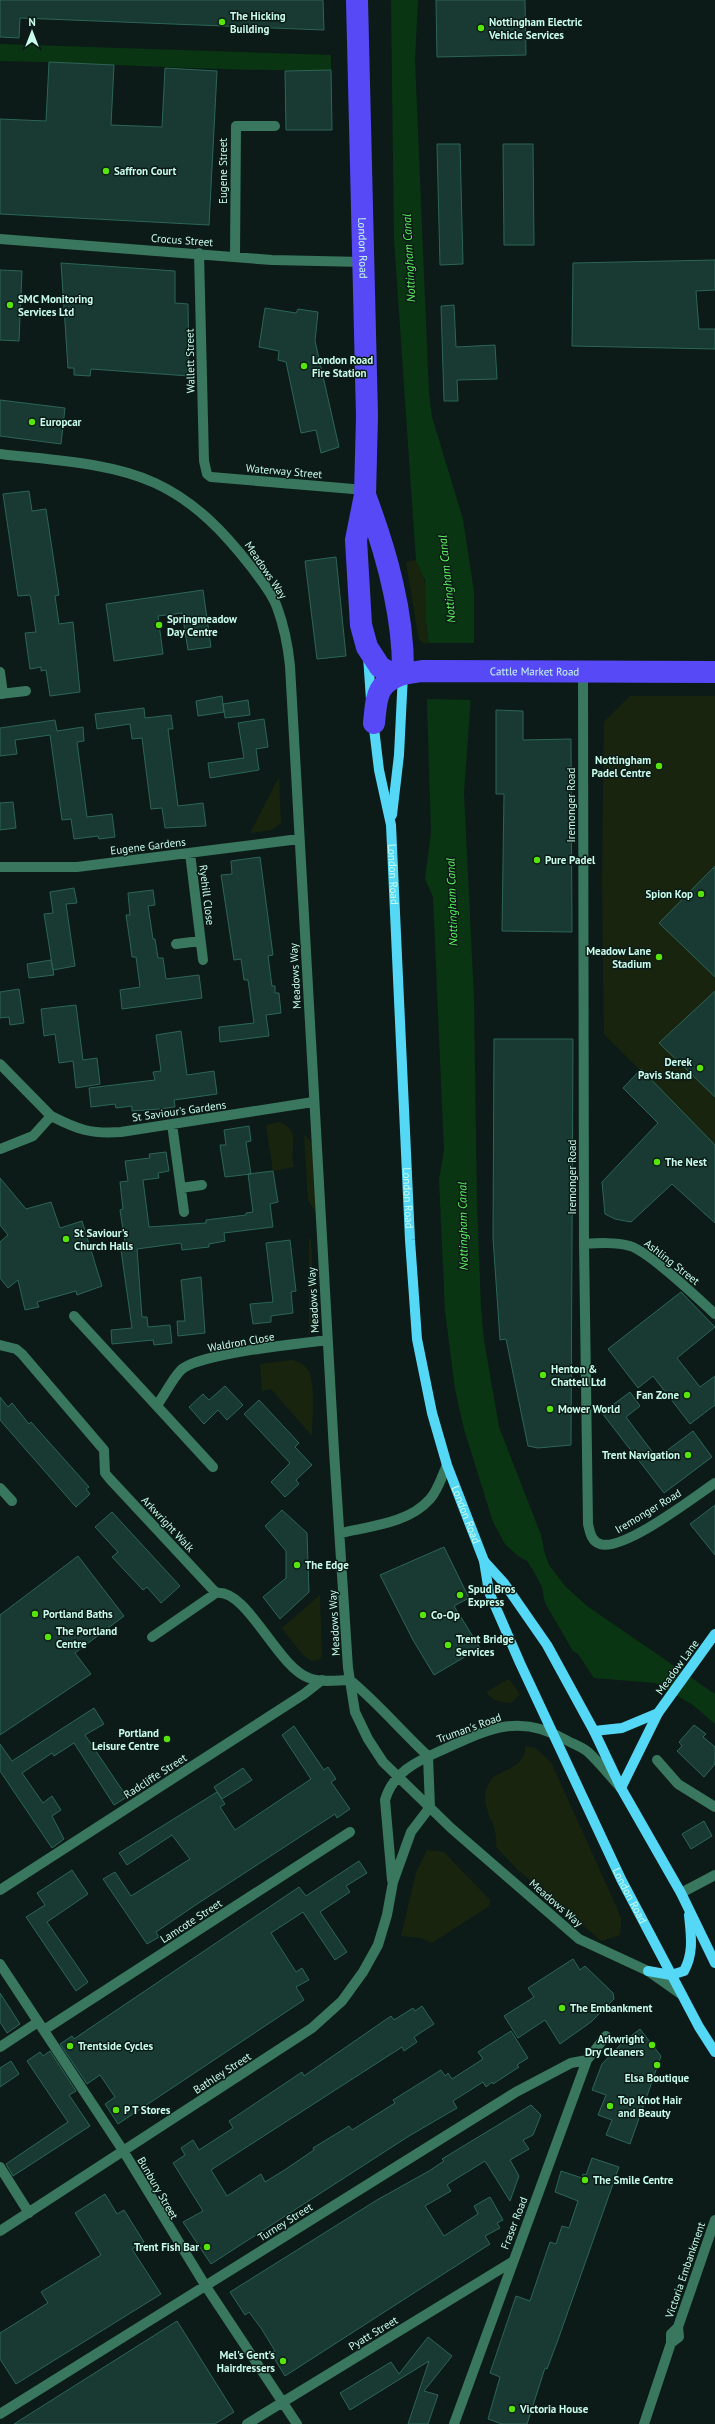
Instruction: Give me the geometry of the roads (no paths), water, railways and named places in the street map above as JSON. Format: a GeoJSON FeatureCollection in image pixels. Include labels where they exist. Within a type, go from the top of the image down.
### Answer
{"type":"FeatureCollection","features":[{"type":"Feature","properties":{"kind":"highway","name":"London Road"},"geometry":{"type":"LineString","coordinates":[[357,0],[367,416],[365,493],[356,540],[361,625],[367,648]]}},
{"type":"Feature","properties":{"kind":"highway","name":"London Road"},"geometry":{"type":"LineString","coordinates":[[365,493],[382,539],[403,651],[412,672]]}},
{"type":"Feature","properties":{"kind":"highway","name":"Cattle Market Road"},"geometry":{"type":"LineString","coordinates":[[367,648],[380,667],[387,671],[412,672],[487,670],[583,673],[715,672]]}},
{"type":"Feature","properties":{"kind":"highway"},"geometry":{"type":"LineString","coordinates":[[374,723],[377,695],[382,685],[389,679],[412,672]]}},
{"type":"Feature","properties":{"kind":"main road","name":"London Road"},"geometry":{"type":"LineString","coordinates":[[367,648],[379,770],[391,825],[417,1339],[432,1413],[447,1465],[484,1561],[489,1592],[520,1662],[622,1879],[671,1975],[715,2052]]}},
{"type":"Feature","properties":{"kind":"main road","name":"London Road"},"geometry":{"type":"LineString","coordinates":[[391,825],[399,755],[412,672]]}},
{"type":"Feature","properties":{"kind":"main road","name":"London Road"},"geometry":{"type":"LineString","coordinates":[[484,1561],[504,1583],[547,1645],[594,1730],[621,1788],[681,1893],[715,1963]]}},
{"type":"Feature","properties":{"kind":"main road","name":"Meadow Lane"},"geometry":{"type":"LineString","coordinates":[[621,1788],[658,1713],[715,1634]]}},
{"type":"Feature","properties":{"kind":"main road"},"geometry":{"type":"LineString","coordinates":[[594,1730],[622,1728],[658,1713]]}},
{"type":"Feature","properties":{"kind":"main road"},"geometry":{"type":"LineString","coordinates":[[648,1971],[671,1975],[684,1972],[690,1961],[692,1943],[688,1907]]}},
{"type":"Feature","properties":{"kind":"street","name":"Eugene Street"},"geometry":{"type":"LineString","coordinates":[[235,256],[236,126],[275,126]]}},
{"type":"Feature","properties":{"kind":"street","name":"Crocus Street"},"geometry":{"type":"LineString","coordinates":[[0,239],[199,253],[272,260],[363,262]]}},
{"type":"Feature","properties":{"kind":"street","name":"Wallett Street"},"geometry":{"type":"LineString","coordinates":[[199,253],[205,469]]}},
{"type":"Feature","properties":{"kind":"street","name":"Meadows Way"},"geometry":{"type":"LineString","coordinates":[[0,454],[72,462],[120,472],[155,483],[199,511],[229,538],[257,575],[276,606],[286,639],[290,666],[327,1340],[350,1680],[355,1712],[366,1736],[383,1762],[430,1808],[579,1939],[648,1971],[682,1995]]}},
{"type":"Feature","properties":{"kind":"street","name":"Waterway Street"},"geometry":{"type":"LineString","coordinates":[[205,469],[212,477],[365,493]]}},
{"type":"Feature","properties":{"kind":"street"},"geometry":{"type":"LineString","coordinates":[[0,672],[2,694],[26,691]]}},
{"type":"Feature","properties":{"kind":"street","name":"Iremonger Road"},"geometry":{"type":"LineString","coordinates":[[583,673],[584,1244],[588,1524],[591,1536],[595,1541],[606,1545],[626,1541],[715,1483]]}},
{"type":"Feature","properties":{"kind":"street","name":"Eugene Gardens"},"geometry":{"type":"LineString","coordinates":[[0,867],[77,867],[299,839]]}},
{"type":"Feature","properties":{"kind":"street","name":"Ryehill Close"},"geometry":{"type":"LineString","coordinates":[[190,853],[203,960]]}},
{"type":"Feature","properties":{"kind":"street","name":"Ryehill Close"},"geometry":{"type":"LineString","coordinates":[[176,944],[200,941]]}},
{"type":"Feature","properties":{"kind":"street","name":"St Saviour's Gardens"},"geometry":{"type":"LineString","coordinates":[[0,1064],[51,1116],[82,1130],[96,1133],[172,1124],[313,1102]]}},
{"type":"Feature","properties":{"kind":"street"},"geometry":{"type":"LineString","coordinates":[[0,1149],[33,1136],[51,1116]]}},
{"type":"Feature","properties":{"kind":"street"},"geometry":{"type":"LineString","coordinates":[[172,1124],[184,1212]]}},
{"type":"Feature","properties":{"kind":"street"},"geometry":{"type":"LineString","coordinates":[[181,1188],[202,1185]]}},
{"type":"Feature","properties":{"kind":"street","name":"Ashling Street"},"geometry":{"type":"LineString","coordinates":[[584,1244],[614,1243],[632,1247],[689,1290],[715,1314]]}},
{"type":"Feature","properties":{"kind":"street"},"geometry":{"type":"LineString","coordinates":[[74,1316],[213,1467]]}},
{"type":"Feature","properties":{"kind":"street","name":"Waldron Close"},"geometry":{"type":"LineString","coordinates":[[157,1406],[181,1370],[193,1364],[230,1354],[327,1340]]}},
{"type":"Feature","properties":{"kind":"street","name":"Arkwright Walk"},"geometry":{"type":"LineString","coordinates":[[0,1345],[16,1349],[62,1400],[104,1450],[105,1473],[216,1593]]}},
{"type":"Feature","properties":{"kind":"street"},"geometry":{"type":"LineString","coordinates":[[341,1532],[390,1522],[421,1508],[431,1498],[447,1465]]}},
{"type":"Feature","properties":{"kind":"street"},"geometry":{"type":"LineString","coordinates":[[0,1488],[12,1501]]}},
{"type":"Feature","properties":{"kind":"street"},"geometry":{"type":"LineString","coordinates":[[152,1637],[216,1593],[223,1592],[232,1596],[244,1607],[269,1640],[296,1670],[310,1679],[350,1680],[376,1702],[392,1722],[428,1756],[430,1808]]}},
{"type":"Feature","properties":{"kind":"street","name":"Radcliffe Street"},"geometry":{"type":"LineString","coordinates":[[0,1890],[304,1694],[322,1680]]}},
{"type":"Feature","properties":{"kind":"street","name":"Truman's Road"},"geometry":{"type":"LineString","coordinates":[[398,1776],[410,1765],[428,1756],[504,1726],[524,1725],[555,1734]]}},
{"type":"Feature","properties":{"kind":"street","name":"London Road"},"geometry":{"type":"LineString","coordinates":[[555,1734],[587,1752],[621,1788]]}},
{"type":"Feature","properties":{"kind":"street"},"geometry":{"type":"LineString","coordinates":[[657,1760],[678,1784],[715,1807]]}},
{"type":"Feature","properties":{"kind":"street","name":"Bathley Street"},"geometry":{"type":"LineString","coordinates":[[392,1882],[385,1800],[389,1787],[398,1776]]}},
{"type":"Feature","properties":{"kind":"street","name":"Bathley Street"},"geometry":{"type":"LineString","coordinates":[[0,2231],[124,2152],[312,2028],[342,2001],[363,1972],[378,1945],[387,1915],[392,1882],[411,1832],[430,1808]]}},
{"type":"Feature","properties":{"kind":"street","name":"Lamcote Street"},"geometry":{"type":"LineString","coordinates":[[0,2047],[41,2026],[350,1832]]}},
{"type":"Feature","properties":{"kind":"street"},"geometry":{"type":"LineString","coordinates":[[681,1893],[715,1875]]}},
{"type":"Feature","properties":{"kind":"street","name":"Bunbury Street"},"geometry":{"type":"LineString","coordinates":[[0,1964],[124,2152],[205,2286],[297,2424]]}},
{"type":"Feature","properties":{"kind":"street","name":"Fraser Road"},"geometry":{"type":"LineString","coordinates":[[454,2424],[587,2060],[606,2036]]}},
{"type":"Feature","properties":{"kind":"street","name":"Turney Street"},"geometry":{"type":"LineString","coordinates":[[0,2414],[516,2092],[571,2063],[587,2060]]}},
{"type":"Feature","properties":{"kind":"street"},"geometry":{"type":"LineString","coordinates":[[0,2167],[29,2213]]}},
{"type":"Feature","properties":{"kind":"street","name":"Victoria Embankment"},"geometry":{"type":"LineString","coordinates":[[644,2424],[671,2343],[671,2334],[678,2327],[715,2220]]}},
{"type":"Feature","properties":{"kind":"street","name":"Pyatt Street"},"geometry":{"type":"LineString","coordinates":[[247,2424],[512,2262]]}},
{"type":"Feature","properties":{"kind":"water","name":"Nottingham Canal"},"geometry":{"type":"Polygon","coordinates":[[[391,0],[418,0],[415,60],[429,394],[432,417],[463,519],[474,592],[474,653],[464,793],[474,999],[477,1206],[481,1308],[484,1340],[499,1427],[541,1535],[549,1565],[565,1586],[587,1606],[715,1694],[715,1724],[693,1705],[655,1683],[594,1678],[578,1654],[573,1651],[545,1603],[542,1587],[533,1570],[527,1561],[518,1556],[505,1544],[493,1522],[464,1429],[455,1389],[445,1311],[439,1179],[444,1151],[433,897],[425,879],[431,832],[427,703],[429,646],[426,621],[425,580],[416,561],[394,239],[391,0]]]}},
{"type":"Feature","properties":{"kind":"water"},"geometry":{"type":"Polygon","coordinates":[[[0,44],[331,55],[331,70],[206,69],[0,61],[0,44]]]}},
{"type":"Feature","properties":{"kind":"place","name":"The Hicking Building"},"geometry":{"type":"Point","coordinates":[222,22]}},
{"type":"Feature","properties":{"kind":"place","name":"Nottingham Electric Vehicle Services"},"geometry":{"type":"Point","coordinates":[481,28]}},
{"type":"Feature","properties":{"kind":"place","name":"Saffron Court"},"geometry":{"type":"Point","coordinates":[106,171]}},
{"type":"Feature","properties":{"kind":"place","name":"SMC Monitoring Services Ltd"},"geometry":{"type":"Point","coordinates":[10,305]}},
{"type":"Feature","properties":{"kind":"place","name":"London Road Fire Station"},"geometry":{"type":"Point","coordinates":[304,366]}},
{"type":"Feature","properties":{"kind":"place","name":"Europcar"},"geometry":{"type":"Point","coordinates":[32,422]}},
{"type":"Feature","properties":{"kind":"place","name":"Springmeadow Day Centre"},"geometry":{"type":"Point","coordinates":[159,625]}},
{"type":"Feature","properties":{"kind":"place","name":"Nottingham Padel Centre"},"geometry":{"type":"Point","coordinates":[659,766]}},
{"type":"Feature","properties":{"kind":"place","name":"Pure Padel"},"geometry":{"type":"Point","coordinates":[537,860]}},
{"type":"Feature","properties":{"kind":"place","name":"Spion Kop"},"geometry":{"type":"Point","coordinates":[701,894]}},
{"type":"Feature","properties":{"kind":"place","name":"Meadow Lane Stadium"},"geometry":{"type":"Point","coordinates":[659,957]}},
{"type":"Feature","properties":{"kind":"place","name":"Derek Pavis Stand"},"geometry":{"type":"Point","coordinates":[700,1068]}},
{"type":"Feature","properties":{"kind":"place","name":"The Nest"},"geometry":{"type":"Point","coordinates":[657,1162]}},
{"type":"Feature","properties":{"kind":"place","name":"St Saviour's Church Halls"},"geometry":{"type":"Point","coordinates":[66,1239]}},
{"type":"Feature","properties":{"kind":"place","name":"Henton & Chattell Ltd"},"geometry":{"type":"Point","coordinates":[543,1375]}},
{"type":"Feature","properties":{"kind":"place","name":"Fan Zone"},"geometry":{"type":"Point","coordinates":[687,1395]}},
{"type":"Feature","properties":{"kind":"place","name":"Mower World"},"geometry":{"type":"Point","coordinates":[550,1409]}},
{"type":"Feature","properties":{"kind":"place","name":"Trent Navigation"},"geometry":{"type":"Point","coordinates":[688,1455]}},
{"type":"Feature","properties":{"kind":"place","name":"The Edge"},"geometry":{"type":"Point","coordinates":[297,1565]}},
{"type":"Feature","properties":{"kind":"place","name":"Spud Bros Express"},"geometry":{"type":"Point","coordinates":[460,1595]}},
{"type":"Feature","properties":{"kind":"place","name":"Portland Baths"},"geometry":{"type":"Point","coordinates":[35,1614]}},
{"type":"Feature","properties":{"kind":"place","name":"Co-Op"},"geometry":{"type":"Point","coordinates":[423,1615]}},
{"type":"Feature","properties":{"kind":"place","name":"The Portland Centre"},"geometry":{"type":"Point","coordinates":[48,1637]}},
{"type":"Feature","properties":{"kind":"place","name":"Trent Bridge Services"},"geometry":{"type":"Point","coordinates":[448,1645]}},
{"type":"Feature","properties":{"kind":"place","name":"Portland Leisure Centre"},"geometry":{"type":"Point","coordinates":[167,1739]}},
{"type":"Feature","properties":{"kind":"place","name":"The Embankment"},"geometry":{"type":"Point","coordinates":[562,2008]}},
{"type":"Feature","properties":{"kind":"place","name":"Arkwright Dry Cleaners"},"geometry":{"type":"Point","coordinates":[652,2045]}},
{"type":"Feature","properties":{"kind":"place","name":"Trentside Cycles"},"geometry":{"type":"Point","coordinates":[70,2046]}},
{"type":"Feature","properties":{"kind":"place","name":"Elsa Boutique"},"geometry":{"type":"Point","coordinates":[657,2065]}},
{"type":"Feature","properties":{"kind":"place","name":"Top Knot Hair and Beauty"},"geometry":{"type":"Point","coordinates":[610,2106]}},
{"type":"Feature","properties":{"kind":"place","name":"P T Stores"},"geometry":{"type":"Point","coordinates":[116,2110]}},
{"type":"Feature","properties":{"kind":"place","name":"The Smile Centre"},"geometry":{"type":"Point","coordinates":[585,2180]}},
{"type":"Feature","properties":{"kind":"place","name":"Trent Fish Bar"},"geometry":{"type":"Point","coordinates":[207,2247]}},
{"type":"Feature","properties":{"kind":"place","name":"Mel's Gent's Hairdressers"},"geometry":{"type":"Point","coordinates":[283,2361]}},
{"type":"Feature","properties":{"kind":"place","name":"Victoria House"},"geometry":{"type":"Point","coordinates":[512,2409]}}]}
